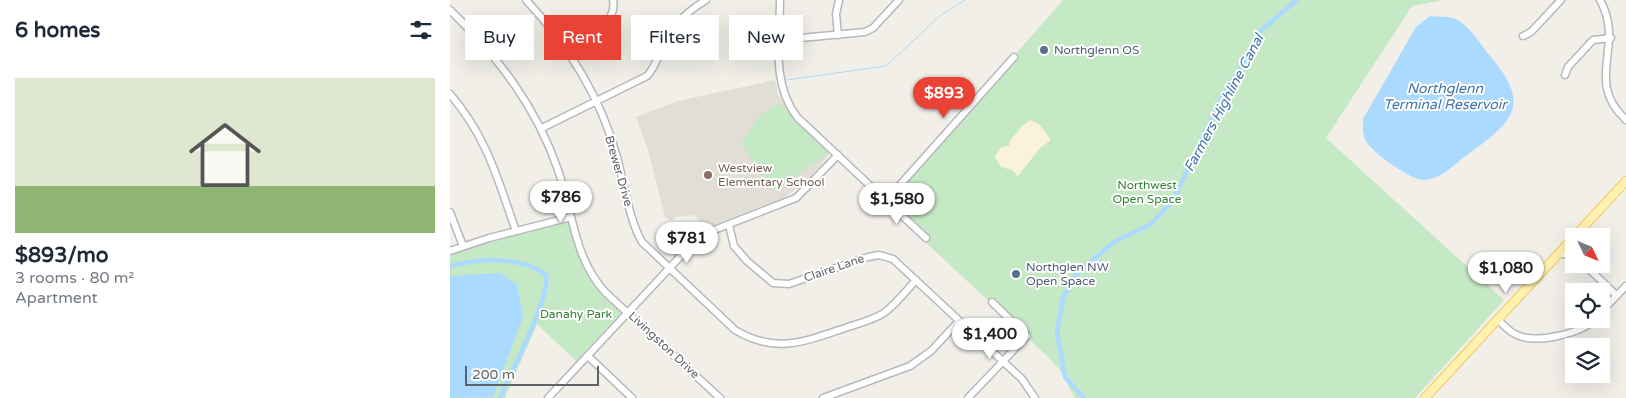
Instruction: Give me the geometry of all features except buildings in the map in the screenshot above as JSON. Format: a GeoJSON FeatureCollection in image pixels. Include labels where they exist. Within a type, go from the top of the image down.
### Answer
{"type":"FeatureCollection","features":[{"type":"Feature","properties":{"kind":"main road"},"geometry":{"type":"LineString","coordinates":[[1582,228],[1626,181]]}},
{"type":"Feature","properties":{"kind":"main road"},"geometry":{"type":"LineString","coordinates":[[1426,398],[1565,247]]}},
{"type":"Feature","properties":{"kind":"street","name":"Brewer Drive"},"geometry":{"type":"LineString","coordinates":[[526,0],[544,23]]}},
{"type":"Feature","properties":{"kind":"street"},"geometry":{"type":"LineString","coordinates":[[611,15],[614,8],[612,0]]}},
{"type":"Feature","properties":{"kind":"street"},"geometry":{"type":"LineString","coordinates":[[780,0],[780,15]]}},
{"type":"Feature","properties":{"kind":"street"},"geometry":{"type":"LineString","coordinates":[[838,35],[836,14],[839,0]]}},
{"type":"Feature","properties":{"kind":"street"},"geometry":{"type":"LineString","coordinates":[[803,38],[869,31],[898,0]]}},
{"type":"Feature","properties":{"kind":"street"},"geometry":{"type":"LineString","coordinates":[[1522,36],[1531,32],[1561,0]]}},
{"type":"Feature","properties":{"kind":"street"},"geometry":{"type":"LineString","coordinates":[[1600,0],[1609,23],[1611,38],[1606,68],[1606,85],[1612,104],[1626,120]]}},
{"type":"Feature","properties":{"kind":"street"},"geometry":{"type":"LineString","coordinates":[[542,128],[647,76],[654,67],[670,34],[687,14],[702,1]]}},
{"type":"Feature","properties":{"kind":"street","name":"Livingston Drive"},"geometry":{"type":"LineString","coordinates":[[450,10],[502,64],[542,128],[558,170],[579,248],[589,271],[602,288],[720,398]]}},
{"type":"Feature","properties":{"kind":"street"},"geometry":{"type":"LineString","coordinates":[[1565,75],[1568,67],[1593,40],[1597,38],[1611,38]]}},
{"type":"Feature","properties":{"kind":"street"},"geometry":{"type":"LineString","coordinates":[[880,195],[891,195],[1014,57]]}},
{"type":"Feature","properties":{"kind":"street","name":"Brewer Drive"},"geometry":{"type":"LineString","coordinates":[[571,60],[595,101],[616,150],[637,233],[645,245],[668,269],[735,330],[758,342],[781,345],[808,340],[880,315],[916,280]]}},
{"type":"Feature","properties":{"kind":"street"},"geometry":{"type":"LineString","coordinates":[[779,60],[780,84],[789,105],[797,117],[880,195],[894,204],[896,210],[926,238]]}},
{"type":"Feature","properties":{"kind":"street"},"geometry":{"type":"LineString","coordinates":[[450,94],[484,145],[498,177],[516,231]]}},
{"type":"Feature","properties":{"kind":"street"},"geometry":{"type":"LineString","coordinates":[[548,398],[668,269],[700,238],[796,198],[838,155]]}},
{"type":"Feature","properties":{"kind":"street"},"geometry":{"type":"LineString","coordinates":[[450,212],[463,246]]}},
{"type":"Feature","properties":{"kind":"street"},"geometry":{"type":"LineString","coordinates":[[450,251],[571,216]]}},
{"type":"Feature","properties":{"kind":"street","name":"Claire Lane"},"geometry":{"type":"LineString","coordinates":[[729,225],[732,242],[739,252],[770,281],[778,285],[789,284],[876,255],[893,259],[1022,379],[1035,398]]}},
{"type":"Feature","properties":{"kind":"street"},"geometry":{"type":"LineString","coordinates":[[1559,253],[1565,254]]}},
{"type":"Feature","properties":{"kind":"street"},"geometry":{"type":"LineString","coordinates":[[1593,273],[1616,295]]}},
{"type":"Feature","properties":{"kind":"street"},"geometry":{"type":"LineString","coordinates":[[1610,302],[1626,286]]}},
{"type":"Feature","properties":{"kind":"street"},"geometry":{"type":"LineString","coordinates":[[968,398],[1028,336],[992,302]]}},
{"type":"Feature","properties":{"kind":"street"},"geometry":{"type":"LineString","coordinates":[[823,398],[910,366],[931,351],[959,320]]}},
{"type":"Feature","properties":{"kind":"street"},"geometry":{"type":"LineString","coordinates":[[1498,320],[1518,336],[1552,337],[1584,328]]}},
{"type":"Feature","properties":{"kind":"street"},"geometry":{"type":"LineString","coordinates":[[588,356],[632,398]]}},
{"type":"Feature","properties":{"kind":"shaded area"},"geometry":{"type":"Polygon","coordinates":[[[775,80],[778,94],[793,119],[829,155],[805,182],[784,198],[705,228],[695,215],[676,217],[672,221],[665,217],[648,150],[636,117],[678,101],[775,80]]]}},
{"type":"Feature","properties":{"kind":"green space","name":"Northwest Open Space"},"geometry":{"type":"Polygon","coordinates":[[[1063,0],[1443,0],[1412,6],[1326,138],[1504,300],[1415,398],[1075,398],[1060,370],[1047,356],[885,204],[1063,0]]]}},
{"type":"Feature","properties":{"kind":"green space"},"geometry":{"type":"Polygon","coordinates":[[[779,103],[829,153],[773,191],[741,143],[760,116],[779,103]]]}},
{"type":"Feature","properties":{"kind":"green space","name":"Danahy Park"},"geometry":{"type":"Polygon","coordinates":[[[569,222],[577,250],[587,272],[601,291],[622,312],[576,361],[537,324],[505,398],[450,398],[450,255],[467,248],[569,222]]]}},
{"type":"Feature","properties":{"kind":"sand"},"geometry":{"type":"Polygon","coordinates":[[[1030,120],[1039,124],[1051,140],[1040,148],[1018,176],[1012,170],[1001,167],[995,157],[1000,148],[1010,145],[1009,142],[1022,126],[1030,120]]]}},
{"type":"Feature","properties":{"kind":"water","name":"Northglenn Terminal Reservoir"},"geometry":{"type":"Polygon","coordinates":[[[1430,16],[1453,18],[1469,29],[1503,73],[1511,88],[1513,101],[1512,112],[1496,133],[1448,170],[1437,177],[1425,180],[1403,172],[1372,149],[1363,132],[1363,119],[1416,27],[1430,16]]]}},
{"type":"Feature","properties":{"kind":"water"},"geometry":{"type":"Polygon","coordinates":[[[500,273],[517,285],[523,317],[493,397],[450,398],[450,276],[500,273]]]}},
{"type":"Feature","properties":{"kind":"waterway"},"geometry":{"type":"LineString","coordinates":[[787,80],[886,66],[941,15],[965,0]]}},
{"type":"Feature","properties":{"kind":"waterway","name":"Farmers Highline Canal"},"geometry":{"type":"LineString","coordinates":[[1084,398],[1065,377],[1057,332],[1063,298],[1077,273],[1114,242],[1151,224],[1172,202],[1225,92],[1247,59],[1258,33],[1297,0]]}},
{"type":"Feature","properties":{"kind":"waterway"},"geometry":{"type":"LineString","coordinates":[[450,266],[474,261],[500,260],[524,264],[546,275],[546,286],[529,336],[500,398]]}},
{"type":"Feature","properties":{"kind":"place","name":"Northglenn OS"},"geometry":{"type":"Point","coordinates":[1044,50]}},
{"type":"Feature","properties":{"kind":"place","name":"Westview Elementary School"},"geometry":{"type":"Point","coordinates":[708,175]}},
{"type":"Feature","properties":{"kind":"place","name":"Northglen NW Open Space"},"geometry":{"type":"Point","coordinates":[1016,274]}}]}
